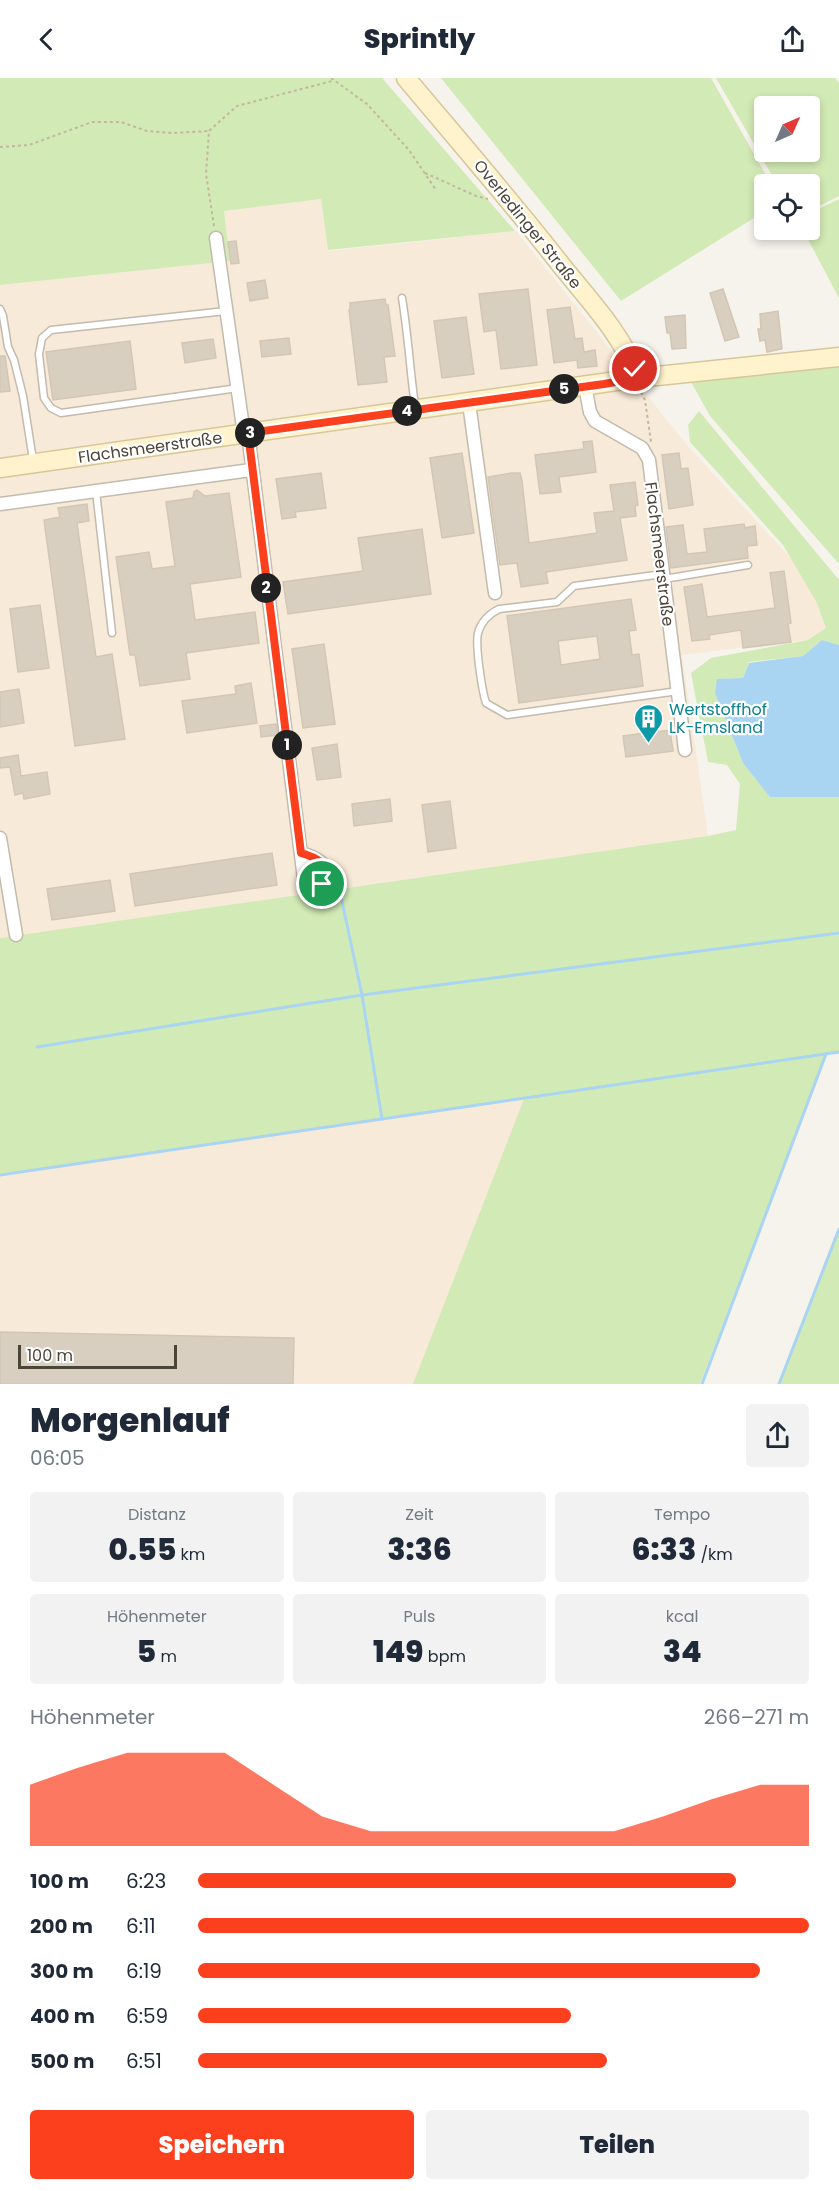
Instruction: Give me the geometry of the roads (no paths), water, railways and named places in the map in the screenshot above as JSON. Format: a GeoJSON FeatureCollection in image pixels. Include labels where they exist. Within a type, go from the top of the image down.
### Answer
{"type":"FeatureCollection","features":[{"type":"Feature","properties":{"kind":"street","name":"Overledinger Straße"},"geometry":{"type":"LineString","coordinates":[[406,78],[514,206],[599,312],[630,356],[633,379]]}},
{"type":"Feature","properties":{"kind":"street"},"geometry":{"type":"LineString","coordinates":[[216,238],[246,433],[301,853]]}},
{"type":"Feature","properties":{"kind":"street","name":"Flachsmeerstraße"},"geometry":{"type":"LineString","coordinates":[[0,468],[633,379],[839,357]]}},
{"type":"Feature","properties":{"kind":"street","name":"Flachsmeerstraße"},"geometry":{"type":"LineString","coordinates":[[585,387],[590,412],[596,421],[642,448],[649,460],[685,750]]}},
{"type":"Feature","properties":{"kind":"street"},"geometry":{"type":"LineString","coordinates":[[469,403],[495,593]]}},
{"type":"Feature","properties":{"kind":"street"},"geometry":{"type":"LineString","coordinates":[[0,504],[251,470]]}},
{"type":"Feature","properties":{"kind":"street"},"geometry":{"type":"LineString","coordinates":[[0,838],[5,906],[16,935]]}},
{"type":"Feature","properties":{"kind":"lane"},"geometry":{"type":"LineString","coordinates":[[402,298],[416,410]]}},
{"type":"Feature","properties":{"kind":"lane"},"geometry":{"type":"LineString","coordinates":[[0,309],[8,347],[14,360],[23,396],[34,463]]}},
{"type":"Feature","properties":{"kind":"lane"},"geometry":{"type":"LineString","coordinates":[[227,311],[51,330],[42,338],[39,354],[45,398],[51,408],[61,413],[238,388]]}},
{"type":"Feature","properties":{"kind":"lane"},"geometry":{"type":"LineString","coordinates":[[96,491],[112,633]]}},
{"type":"Feature","properties":{"kind":"lane"},"geometry":{"type":"LineString","coordinates":[[678,691],[507,715],[486,703],[482,688],[477,634],[490,613],[499,609],[557,602],[574,586],[748,565]]}},
{"type":"Feature","properties":{"kind":"water"},"geometry":{"type":"Polygon","coordinates":[[[822,640],[839,645],[839,797],[770,797],[743,763],[715,693],[717,679],[743,678],[749,663],[803,656],[822,640]]]}},
{"type":"Feature","properties":{"kind":"waterway"},"geometry":{"type":"LineString","coordinates":[[0,1175],[382,1119],[362,995],[341,897]]}},
{"type":"Feature","properties":{"kind":"waterway"},"geometry":{"type":"LineString","coordinates":[[37,1047],[362,995],[839,933]]}},
{"type":"Feature","properties":{"kind":"waterway"},"geometry":{"type":"LineString","coordinates":[[382,1119],[839,1052]]}},
{"type":"Feature","properties":{"kind":"waterway"},"geometry":{"type":"LineString","coordinates":[[702,1384],[826,1054]]}},
{"type":"Feature","properties":{"kind":"waterway"},"geometry":{"type":"LineString","coordinates":[[779,1384],[839,1229]]}},
{"type":"Feature","properties":{"kind":"place","name":"Wertstoffhof LK-Emsland"},"geometry":{"type":"Point","coordinates":[648,744]}}]}
